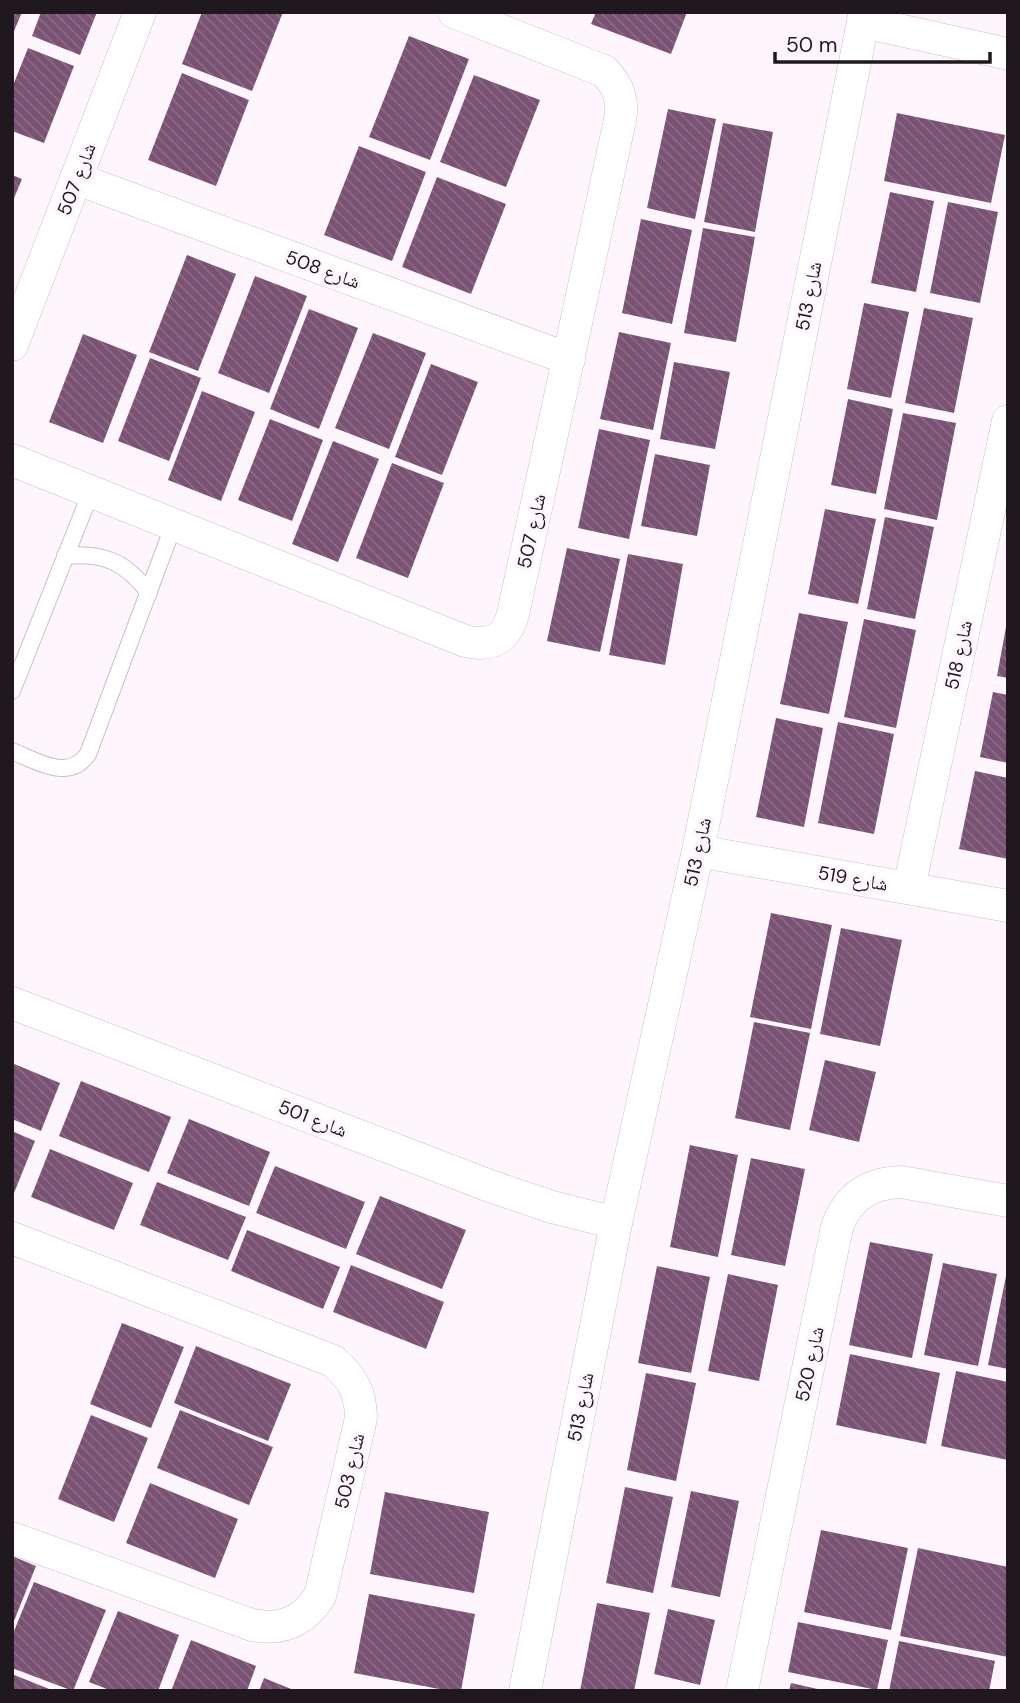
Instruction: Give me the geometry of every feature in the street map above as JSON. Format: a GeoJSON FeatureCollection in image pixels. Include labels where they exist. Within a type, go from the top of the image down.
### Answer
{"type":"FeatureCollection","features":[{"type":"Feature","properties":{"kind":"street","name":"شارع 507"},"geometry":{"type":"LineString","coordinates":[[12,345],[140,12]]}},
{"type":"Feature","properties":{"kind":"street","name":"شارع 507"},"geometry":{"type":"LineString","coordinates":[[12,460],[465,640],[486,644],[497,641],[505,634],[513,614],[622,110],[618,90],[612,80],[593,66],[454,12]]}},
{"type":"Feature","properties":{"kind":"street"},"geometry":{"type":"LineString","coordinates":[[864,17],[1008,54]]}},
{"type":"Feature","properties":{"kind":"street","name":"شارع 513"},"geometry":{"type":"LineString","coordinates":[[524,1691],[616,1223],[698,851],[864,17]]}},
{"type":"Feature","properties":{"kind":"street","name":"شارع 508"},"geometry":{"type":"LineString","coordinates":[[76,179],[569,359]]}},
{"type":"Feature","properties":{"kind":"street","name":"شارع 518"},"geometry":{"type":"LineString","coordinates":[[909,888],[1008,421]]}},
{"type":"Feature","properties":{"kind":"street","name":"شارع 519"},"geometry":{"type":"LineString","coordinates":[[698,851],[1008,906]]}},
{"type":"Feature","properties":{"kind":"street","name":"شارع 501"},"geometry":{"type":"LineString","coordinates":[[12,1003],[500,1190],[552,1208],[616,1223]]}},
{"type":"Feature","properties":{"kind":"street","name":"شارع 520"},"geometry":{"type":"LineString","coordinates":[[742,1691],[834,1241],[842,1214],[861,1193],[887,1182],[901,1182],[1008,1201]]}},
{"type":"Feature","properties":{"kind":"street","name":"شارع 503"},"geometry":{"type":"LineString","coordinates":[[12,1238],[334,1361],[353,1382],[358,1394],[361,1418],[320,1596],[299,1620],[284,1626],[252,1626],[12,1538]]}},
{"type":"Feature","properties":{"kind":"lane"},"geometry":{"type":"LineString","coordinates":[[12,691],[92,492]]}},
{"type":"Feature","properties":{"kind":"lane"},"geometry":{"type":"LineString","coordinates":[[12,751],[62,769],[77,766],[88,754],[174,524]]}},
{"type":"Feature","properties":{"kind":"lane"},"geometry":{"type":"LineString","coordinates":[[65,556],[84,554],[103,557],[121,565],[137,577],[149,593]]}},
{"type":"Feature","properties":{"kind":"building"},"geometry":{"type":"Polygon","coordinates":[[[12,12],[22,12],[12,36],[12,12]]]}},
{"type":"Feature","properties":{"kind":"building"},"geometry":{"type":"Polygon","coordinates":[[[41,12],[97,12],[80,55],[32,36],[41,12]]]}},
{"type":"Feature","properties":{"kind":"building"},"geometry":{"type":"Polygon","coordinates":[[[202,12],[283,12],[252,91],[182,64],[202,12]]]}},
{"type":"Feature","properties":{"kind":"building"},"geometry":{"type":"Polygon","coordinates":[[[596,12],[687,12],[671,54],[591,24],[596,12]]]}},
{"type":"Feature","properties":{"kind":"building"},"geometry":{"type":"Polygon","coordinates":[[[409,36],[469,59],[430,160],[369,137],[409,36]]]}},
{"type":"Feature","properties":{"kind":"building"},"geometry":{"type":"Polygon","coordinates":[[[28,48],[74,66],[44,143],[12,131],[12,88],[28,48]]]}},
{"type":"Feature","properties":{"kind":"building"},"geometry":{"type":"Polygon","coordinates":[[[182,73],[249,100],[216,186],[148,160],[182,73]]]}},
{"type":"Feature","properties":{"kind":"building"},"geometry":{"type":"Polygon","coordinates":[[[474,75],[540,100],[506,187],[440,162],[474,75]]]}},
{"type":"Feature","properties":{"kind":"building"},"geometry":{"type":"Polygon","coordinates":[[[668,109],[716,119],[695,219],[647,208],[668,109]]]}},
{"type":"Feature","properties":{"kind":"building"},"geometry":{"type":"Polygon","coordinates":[[[897,113],[1005,135],[991,203],[884,181],[897,113]]]}},
{"type":"Feature","properties":{"kind":"building"},"geometry":{"type":"Polygon","coordinates":[[[723,123],[773,132],[755,232],[704,222],[723,123]]]}},
{"type":"Feature","properties":{"kind":"building"},"geometry":{"type":"Polygon","coordinates":[[[359,146],[426,172],[392,261],[324,235],[359,146]]]}},
{"type":"Feature","properties":{"kind":"building"},"geometry":{"type":"Polygon","coordinates":[[[12,175],[22,179],[12,203],[12,175]]]}},
{"type":"Feature","properties":{"kind":"building"},"geometry":{"type":"Polygon","coordinates":[[[437,177],[506,204],[471,294],[402,267],[437,177]]]}},
{"type":"Feature","properties":{"kind":"building"},"geometry":{"type":"Polygon","coordinates":[[[890,192],[934,201],[916,292],[871,283],[890,192]]]}},
{"type":"Feature","properties":{"kind":"building"},"geometry":{"type":"Polygon","coordinates":[[[948,202],[998,212],[980,303],[930,293],[948,202]]]}},
{"type":"Feature","properties":{"kind":"building"},"geometry":{"type":"Polygon","coordinates":[[[641,219],[692,230],[672,324],[622,313],[641,219]]]}},
{"type":"Feature","properties":{"kind":"building"},"geometry":{"type":"Polygon","coordinates":[[[703,228],[755,237],[736,342],[684,333],[703,228]]]}},
{"type":"Feature","properties":{"kind":"building"},"geometry":{"type":"Polygon","coordinates":[[[187,255],[236,274],[198,371],[149,352],[187,255]]]}},
{"type":"Feature","properties":{"kind":"building"},"geometry":{"type":"Polygon","coordinates":[[[255,276],[307,296],[269,393],[218,373],[255,276]]]}},
{"type":"Feature","properties":{"kind":"building"},"geometry":{"type":"Polygon","coordinates":[[[864,303],[909,312],[891,398],[847,389],[864,303]]]}},
{"type":"Feature","properties":{"kind":"building"},"geometry":{"type":"Polygon","coordinates":[[[924,308],[973,318],[954,413],[905,403],[924,308]]]}},
{"type":"Feature","properties":{"kind":"building"},"geometry":{"type":"Polygon","coordinates":[[[309,309],[358,328],[319,429],[270,409],[309,309]]]}},
{"type":"Feature","properties":{"kind":"building"},"geometry":{"type":"Polygon","coordinates":[[[619,332],[671,343],[653,430],[600,419],[619,332]]]}},
{"type":"Feature","properties":{"kind":"building"},"geometry":{"type":"Polygon","coordinates":[[[373,333],[426,353],[389,449],[335,428],[373,333]]]}},
{"type":"Feature","properties":{"kind":"building"},"geometry":{"type":"Polygon","coordinates":[[[83,334],[137,355],[103,443],[49,422],[83,334]]]}},
{"type":"Feature","properties":{"kind":"building"},"geometry":{"type":"Polygon","coordinates":[[[150,358],[201,378],[169,461],[118,441],[150,358]]]}},
{"type":"Feature","properties":{"kind":"building"},"geometry":{"type":"Polygon","coordinates":[[[674,362],[730,372],[715,449],[660,439],[674,362]]]}},
{"type":"Feature","properties":{"kind":"building"},"geometry":{"type":"Polygon","coordinates":[[[431,364],[478,382],[442,475],[395,457],[431,364]]]}},
{"type":"Feature","properties":{"kind":"building"},"geometry":{"type":"Polygon","coordinates":[[[202,391],[255,412],[221,501],[168,480],[202,391]]]}},
{"type":"Feature","properties":{"kind":"building"},"geometry":{"type":"Polygon","coordinates":[[[848,399],[893,409],[876,494],[831,485],[848,399]]]}},
{"type":"Feature","properties":{"kind":"building"},"geometry":{"type":"Polygon","coordinates":[[[903,413],[956,423],[937,520],[884,509],[903,413]]]}},
{"type":"Feature","properties":{"kind":"building"},"geometry":{"type":"Polygon","coordinates":[[[270,419],[323,440],[292,521],[238,500],[270,419]]]}},
{"type":"Feature","properties":{"kind":"building"},"geometry":{"type":"Polygon","coordinates":[[[599,429],[650,440],[629,539],[578,528],[599,429]]]}},
{"type":"Feature","properties":{"kind":"building"},"geometry":{"type":"Polygon","coordinates":[[[333,441],[379,459],[338,562],[292,544],[333,441]]]}},
{"type":"Feature","properties":{"kind":"building"},"geometry":{"type":"Polygon","coordinates":[[[655,454],[710,465],[697,536],[641,526],[655,454]]]}},
{"type":"Feature","properties":{"kind":"building"},"geometry":{"type":"Polygon","coordinates":[[[392,463],[444,483],[408,578],[356,558],[392,463]]]}},
{"type":"Feature","properties":{"kind":"building"},"geometry":{"type":"Polygon","coordinates":[[[825,509],[876,519],[858,604],[808,594],[825,509]]]}},
{"type":"Feature","properties":{"kind":"building"},"geometry":{"type":"Polygon","coordinates":[[[885,517],[934,527],[915,619],[867,609],[885,517]]]}},
{"type":"Feature","properties":{"kind":"building"},"geometry":{"type":"Polygon","coordinates":[[[567,548],[620,559],[600,652],[547,641],[567,548]]]}},
{"type":"Feature","properties":{"kind":"building"},"geometry":{"type":"Polygon","coordinates":[[[628,554],[683,564],[665,665],[609,655],[628,554]]]}},
{"type":"Feature","properties":{"kind":"building"},"geometry":{"type":"Polygon","coordinates":[[[799,613],[848,622],[829,714],[780,704],[799,613]]]}},
{"type":"Feature","properties":{"kind":"building"},"geometry":{"type":"Polygon","coordinates":[[[864,619],[916,630],[896,728],[844,717],[864,619]]]}},
{"type":"Feature","properties":{"kind":"building"},"geometry":{"type":"Polygon","coordinates":[[[1006,627],[1008,628],[1008,678],[997,676],[1006,627]]]}},
{"type":"Feature","properties":{"kind":"building"},"geometry":{"type":"Polygon","coordinates":[[[993,692],[1008,695],[1008,763],[980,757],[993,692]]]}},
{"type":"Feature","properties":{"kind":"building"},"geometry":{"type":"Polygon","coordinates":[[[776,718],[823,728],[804,827],[756,817],[776,718]]]}},
{"type":"Feature","properties":{"kind":"building"},"geometry":{"type":"Polygon","coordinates":[[[838,722],[894,734],[874,834],[818,823],[838,722]]]}},
{"type":"Feature","properties":{"kind":"building"},"geometry":{"type":"Polygon","coordinates":[[[975,771],[1008,778],[1008,859],[959,849],[975,771]]]}},
{"type":"Feature","properties":{"kind":"building"},"geometry":{"type":"Polygon","coordinates":[[[771,913],[832,925],[811,1029],[750,1017],[771,913]]]}},
{"type":"Feature","properties":{"kind":"building"},"geometry":{"type":"Polygon","coordinates":[[[841,928],[902,940],[880,1046],[820,1034],[841,928]]]}},
{"type":"Feature","properties":{"kind":"building"},"geometry":{"type":"Polygon","coordinates":[[[754,1022],[810,1033],[790,1130],[735,1118],[754,1022]]]}},
{"type":"Feature","properties":{"kind":"building"},"geometry":{"type":"Polygon","coordinates":[[[825,1060],[876,1072],[859,1142],[809,1130],[825,1060]]]}},
{"type":"Feature","properties":{"kind":"building"},"geometry":{"type":"Polygon","coordinates":[[[12,1063],[60,1083],[41,1131],[12,1119],[12,1063]]]}},
{"type":"Feature","properties":{"kind":"building"},"geometry":{"type":"Polygon","coordinates":[[[81,1081],[171,1117],[149,1172],[59,1136],[81,1081]]]}},
{"type":"Feature","properties":{"kind":"building"},"geometry":{"type":"Polygon","coordinates":[[[189,1119],[270,1152],[249,1206],[167,1173],[189,1119]]]}},
{"type":"Feature","properties":{"kind":"building"},"geometry":{"type":"Polygon","coordinates":[[[12,1131],[35,1141],[12,1198],[12,1131]]]}},
{"type":"Feature","properties":{"kind":"building"},"geometry":{"type":"Polygon","coordinates":[[[690,1145],[738,1155],[718,1257],[670,1247],[690,1145]]]}},
{"type":"Feature","properties":{"kind":"building"},"geometry":{"type":"Polygon","coordinates":[[[50,1149],[133,1183],[114,1230],[31,1197],[50,1149]]]}},
{"type":"Feature","properties":{"kind":"building"},"geometry":{"type":"Polygon","coordinates":[[[751,1158],[805,1169],[785,1266],[731,1255],[751,1158]]]}},
{"type":"Feature","properties":{"kind":"building"},"geometry":{"type":"Polygon","coordinates":[[[275,1166],[365,1202],[346,1249],[256,1213],[275,1166]]]}},
{"type":"Feature","properties":{"kind":"building"},"geometry":{"type":"Polygon","coordinates":[[[157,1182],[246,1217],[228,1260],[140,1225],[157,1182]]]}},
{"type":"Feature","properties":{"kind":"building"},"geometry":{"type":"Polygon","coordinates":[[[380,1196],[466,1230],[442,1289],[356,1254],[380,1196]]]}},
{"type":"Feature","properties":{"kind":"building"},"geometry":{"type":"Polygon","coordinates":[[[247,1230],[340,1267],[323,1309],[231,1271],[247,1230]]]}},
{"type":"Feature","properties":{"kind":"building"},"geometry":{"type":"Polygon","coordinates":[[[870,1242],[933,1254],[912,1358],[849,1345],[870,1242]]]}},
{"type":"Feature","properties":{"kind":"building"},"geometry":{"type":"Polygon","coordinates":[[[943,1263],[997,1274],[978,1366],[924,1355],[943,1263]]]}},
{"type":"Feature","properties":{"kind":"building"},"geometry":{"type":"Polygon","coordinates":[[[351,1265],[444,1302],[426,1349],[333,1312],[351,1265]]]}},
{"type":"Feature","properties":{"kind":"building"},"geometry":{"type":"Polygon","coordinates":[[[657,1266],[710,1277],[691,1373],[638,1363],[657,1266]]]}},
{"type":"Feature","properties":{"kind":"building"},"geometry":{"type":"Polygon","coordinates":[[[1008,1272],[1008,1369],[988,1365],[1008,1272]]]}},
{"type":"Feature","properties":{"kind":"building"},"geometry":{"type":"Polygon","coordinates":[[[728,1274],[778,1285],[759,1381],[708,1371],[728,1274]]]}},
{"type":"Feature","properties":{"kind":"building"},"geometry":{"type":"Polygon","coordinates":[[[122,1323],[184,1347],[151,1428],[90,1404],[122,1323]]]}},
{"type":"Feature","properties":{"kind":"building"},"geometry":{"type":"Polygon","coordinates":[[[196,1346],[291,1384],[268,1441],[174,1403],[196,1346]]]}},
{"type":"Feature","properties":{"kind":"building"},"geometry":{"type":"Polygon","coordinates":[[[850,1354],[940,1373],[926,1444],[836,1425],[850,1354]]]}},
{"type":"Feature","properties":{"kind":"building"},"geometry":{"type":"Polygon","coordinates":[[[956,1371],[1008,1382],[1008,1460],[941,1446],[956,1371]]]}},
{"type":"Feature","properties":{"kind":"building"},"geometry":{"type":"Polygon","coordinates":[[[646,1373],[696,1383],[676,1481],[627,1470],[646,1373]]]}},
{"type":"Feature","properties":{"kind":"building"},"geometry":{"type":"Polygon","coordinates":[[[180,1410],[273,1447],[249,1505],[157,1468],[180,1410]]]}},
{"type":"Feature","properties":{"kind":"building"},"geometry":{"type":"Polygon","coordinates":[[[91,1415],[148,1438],[114,1522],[58,1499],[91,1415]]]}},
{"type":"Feature","properties":{"kind":"building"},"geometry":{"type":"Polygon","coordinates":[[[150,1483],[238,1519],[215,1578],[126,1543],[150,1483]]]}},
{"type":"Feature","properties":{"kind":"building"},"geometry":{"type":"Polygon","coordinates":[[[625,1487],[673,1497],[653,1593],[606,1583],[625,1487]]]}},
{"type":"Feature","properties":{"kind":"building"},"geometry":{"type":"Polygon","coordinates":[[[691,1491],[739,1501],[720,1597],[671,1587],[691,1491]]]}},
{"type":"Feature","properties":{"kind":"building"},"geometry":{"type":"Polygon","coordinates":[[[385,1492],[489,1512],[474,1593],[370,1574],[385,1492]]]}},
{"type":"Feature","properties":{"kind":"building"},"geometry":{"type":"Polygon","coordinates":[[[821,1530],[908,1548],[891,1630],[804,1612],[821,1530]]]}},
{"type":"Feature","properties":{"kind":"building"},"geometry":{"type":"Polygon","coordinates":[[[918,1548],[1008,1567],[1008,1657],[900,1636],[918,1548]]]}},
{"type":"Feature","properties":{"kind":"building"},"geometry":{"type":"Polygon","coordinates":[[[12,1556],[36,1566],[12,1626],[12,1556]]]}},
{"type":"Feature","properties":{"kind":"building"},"geometry":{"type":"Polygon","coordinates":[[[34,1582],[106,1610],[73,1691],[12,1668],[12,1636],[34,1582]]]}},
{"type":"Feature","properties":{"kind":"building"},"geometry":{"type":"Polygon","coordinates":[[[369,1594],[475,1614],[461,1691],[354,1673],[369,1594]]]}},
{"type":"Feature","properties":{"kind":"building"},"geometry":{"type":"Polygon","coordinates":[[[597,1603],[650,1613],[634,1691],[580,1691],[597,1603]]]}},
{"type":"Feature","properties":{"kind":"building"},"geometry":{"type":"Polygon","coordinates":[[[668,1609],[715,1620],[700,1685],[654,1674],[668,1609]]]}},
{"type":"Feature","properties":{"kind":"building"},"geometry":{"type":"Polygon","coordinates":[[[118,1611],[179,1635],[158,1691],[112,1691],[89,1682],[118,1611]]]}},
{"type":"Feature","properties":{"kind":"building"},"geometry":{"type":"Polygon","coordinates":[[[798,1622],[888,1640],[877,1690],[788,1672],[798,1622]]]}},
{"type":"Feature","properties":{"kind":"building"},"geometry":{"type":"Polygon","coordinates":[[[191,1640],[256,1666],[247,1691],[171,1691],[191,1640]]]}},
{"type":"Feature","properties":{"kind":"building"},"geometry":{"type":"Polygon","coordinates":[[[899,1641],[995,1661],[989,1691],[889,1691],[899,1641]]]}},
{"type":"Feature","properties":{"kind":"building"},"geometry":{"type":"Polygon","coordinates":[[[12,1674],[54,1691],[12,1691],[12,1674]]]}},
{"type":"Feature","properties":{"kind":"building"},"geometry":{"type":"Polygon","coordinates":[[[264,1678],[296,1691],[259,1691],[264,1678]]]}},
{"type":"Feature","properties":{"kind":"building"},"geometry":{"type":"Polygon","coordinates":[[[791,1683],[822,1690],[789,1691],[791,1683]]]}}]}
